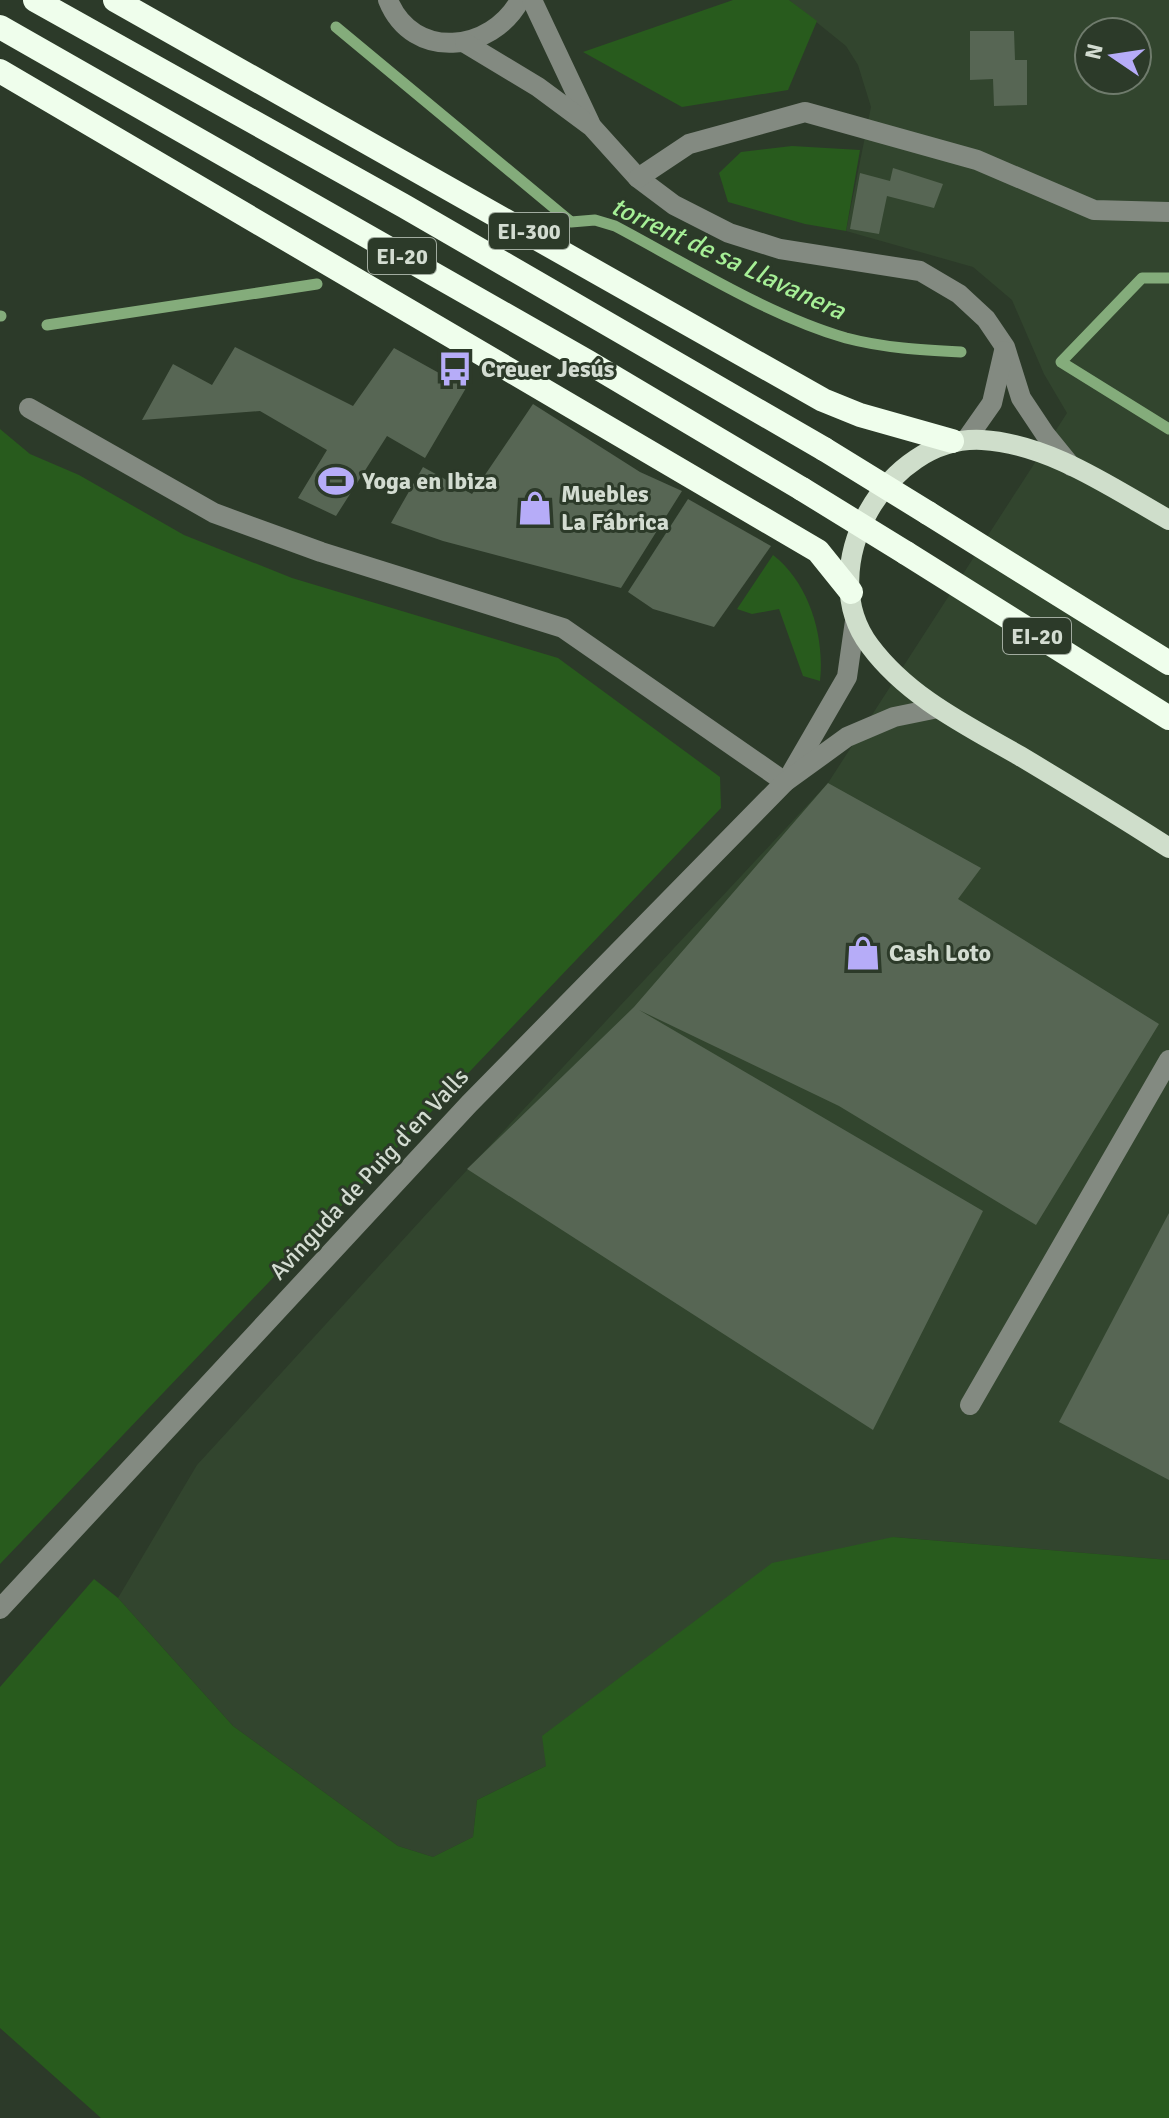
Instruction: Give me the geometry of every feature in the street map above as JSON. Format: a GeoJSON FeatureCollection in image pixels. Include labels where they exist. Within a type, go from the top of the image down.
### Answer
{"type":"FeatureCollection","features":[{"type":"Feature","properties":{"kind":"highway","name":"EI-20"},"geometry":{"type":"LineString","coordinates":[[35,0],[404,206],[824,449],[1169,663]]}},
{"type":"Feature","properties":{"kind":"highway","name":"EI-300"},"geometry":{"type":"LineString","coordinates":[[115,0],[823,400],[860,415],[959,440]]}},
{"type":"Feature","properties":{"kind":"highway","name":"EI-20"},"geometry":{"type":"LineString","coordinates":[[0,27],[574,354],[802,489],[1169,718]]}},
{"type":"Feature","properties":{"kind":"highway"},"geometry":{"type":"LineString","coordinates":[[0,71],[818,551],[851,592]]}},
{"type":"Feature","properties":{"kind":"main road","name":"EI-300"},"geometry":{"type":"LineString","coordinates":[[959,440],[1012,445],[1071,466],[1169,520]]}},
{"type":"Feature","properties":{"kind":"main road"},"geometry":{"type":"LineString","coordinates":[[959,440],[917,457],[887,483],[868,513],[857,539],[851,592],[855,621],[869,645],[896,677],[938,708],[1115,812],[1169,848]]}},
{"type":"Feature","properties":{"kind":"street"},"geometry":{"type":"LineString","coordinates":[[388,0],[405,25],[423,37],[444,43],[465,43],[499,28],[520,0]]}},
{"type":"Feature","properties":{"kind":"street"},"geometry":{"type":"LineString","coordinates":[[532,0],[592,127]]}},
{"type":"Feature","properties":{"kind":"street"},"geometry":{"type":"LineString","coordinates":[[465,43],[538,87],[592,127],[638,178],[674,205],[729,233],[780,249],[920,271],[959,294],[986,319],[1005,347],[1021,398],[1071,466]]}},
{"type":"Feature","properties":{"kind":"street"},"geometry":{"type":"LineString","coordinates":[[638,178],[689,144],[805,112],[977,160],[1094,210],[1169,212]]}},
{"type":"Feature","properties":{"kind":"street"},"geometry":{"type":"LineString","coordinates":[[959,440],[992,403],[1005,347]]}},
{"type":"Feature","properties":{"kind":"street"},"geometry":{"type":"LineString","coordinates":[[29,408],[214,513],[321,552],[563,628],[785,782]]}},
{"type":"Feature","properties":{"kind":"street","name":"Avinguda de Puig d'en Valls"},"geometry":{"type":"LineString","coordinates":[[785,782],[826,719],[847,677],[855,621]]}},
{"type":"Feature","properties":{"kind":"street","name":"Avinguda de Puig d'en Valls"},"geometry":{"type":"LineString","coordinates":[[0,1609],[469,1104],[785,782],[847,737],[894,717],[938,708]]}},
{"type":"Feature","properties":{"kind":"street"},"geometry":{"type":"LineString","coordinates":[[970,1405],[1169,1060]]}},
{"type":"Feature","properties":{"kind":"shaded area"},"geometry":{"type":"Polygon","coordinates":[[[789,0],[1169,0],[1169,1560],[893,1537],[546,1766],[477,1800],[473,1837],[433,1857],[398,1846],[233,1726],[118,1598],[197,1465],[828,783],[1067,413],[1044,374],[1012,300],[973,267],[846,231],[871,107],[858,65],[846,46],[789,0]]]}},
{"type":"Feature","properties":{"kind":"green space"},"geometry":{"type":"Polygon","coordinates":[[[733,0],[789,0],[817,21],[788,90],[682,107],[583,52],[733,0]]]}},
{"type":"Feature","properties":{"kind":"green space"},"geometry":{"type":"Polygon","coordinates":[[[792,146],[860,150],[846,231],[805,224],[728,202],[719,173],[741,152],[792,146]]]}},
{"type":"Feature","properties":{"kind":"green space"},"geometry":{"type":"Polygon","coordinates":[[[0,429],[30,454],[79,475],[184,535],[292,578],[558,658],[720,777],[721,808],[0,1564],[0,429]]]}},
{"type":"Feature","properties":{"kind":"green space"},"geometry":{"type":"Polygon","coordinates":[[[773,555],[796,580],[812,612],[820,646],[820,681],[803,676],[779,609],[752,614],[737,609],[773,555]]]}},
{"type":"Feature","properties":{"kind":"green space"},"geometry":{"type":"Polygon","coordinates":[[[893,1537],[1169,1560],[1169,2118],[101,2118],[0,2028],[0,1687],[94,1579],[118,1598],[233,1726],[398,1846],[433,1857],[473,1837],[477,1800],[546,1766],[542,1736],[772,1563],[893,1537]]]}},
{"type":"Feature","properties":{"kind":"building"},"geometry":{"type":"Polygon","coordinates":[[[970,31],[1014,31],[1015,60],[1027,60],[1027,105],[994,106],[993,79],[970,80],[970,31]]]}},
{"type":"Feature","properties":{"kind":"building"},"geometry":{"type":"Polygon","coordinates":[[[893,168],[943,184],[934,208],[887,196],[879,234],[850,229],[860,173],[890,181],[893,168]]]}},
{"type":"Feature","properties":{"kind":"building"},"geometry":{"type":"Polygon","coordinates":[[[235,347],[353,406],[394,348],[466,388],[425,458],[387,436],[336,516],[298,498],[327,450],[260,411],[142,420],[173,364],[212,385],[235,347]]]}},
{"type":"Feature","properties":{"kind":"building","name":"Muebles La Fábrica"},"geometry":{"type":"Polygon","coordinates":[[[533,404],[640,472],[682,491],[621,588],[443,541],[391,523],[423,467],[472,494],[533,404]]]}},
{"type":"Feature","properties":{"kind":"building"},"geometry":{"type":"Polygon","coordinates":[[[688,499],[771,546],[714,627],[653,609],[628,592],[688,499]]]}},
{"type":"Feature","properties":{"kind":"building"},"geometry":{"type":"Polygon","coordinates":[[[828,783],[981,868],[958,899],[1159,1024],[1036,1225],[839,1106],[639,1010],[983,1211],[873,1430],[467,1169],[634,1007],[828,783]]]}},
{"type":"Feature","properties":{"kind":"building"},"geometry":{"type":"Polygon","coordinates":[[[1169,1213],[1169,1480],[1059,1422],[1169,1213]]]}},
{"type":"Feature","properties":{"kind":"waterway","name":"torrent de sa Llavanera"},"geometry":{"type":"LineString","coordinates":[[336,27],[571,222],[595,220],[615,226],[728,288],[816,328],[875,344],[961,352]]}},
{"type":"Feature","properties":{"kind":"waterway","name":"torrent de sa Llavanera"},"geometry":{"type":"LineString","coordinates":[[1169,278],[1142,278],[1061,362],[1169,429]]}},
{"type":"Feature","properties":{"kind":"waterway","name":"torrent de sa Llavanera"},"geometry":{"type":"LineString","coordinates":[[47,325],[317,284]]}},
{"type":"Feature","properties":{"kind":"place","name":"Creuer Jesús"},"geometry":{"type":"Point","coordinates":[455,369]}},
{"type":"Feature","properties":{"kind":"place","name":"Yoga en Ibiza"},"geometry":{"type":"Point","coordinates":[336,481]}},
{"type":"Feature","properties":{"kind":"place","name":"Muebles La Fábrica"},"geometry":{"type":"Point","coordinates":[535,508]}},
{"type":"Feature","properties":{"kind":"place","name":"Cash Loto"},"geometry":{"type":"Point","coordinates":[863,953]}}]}
